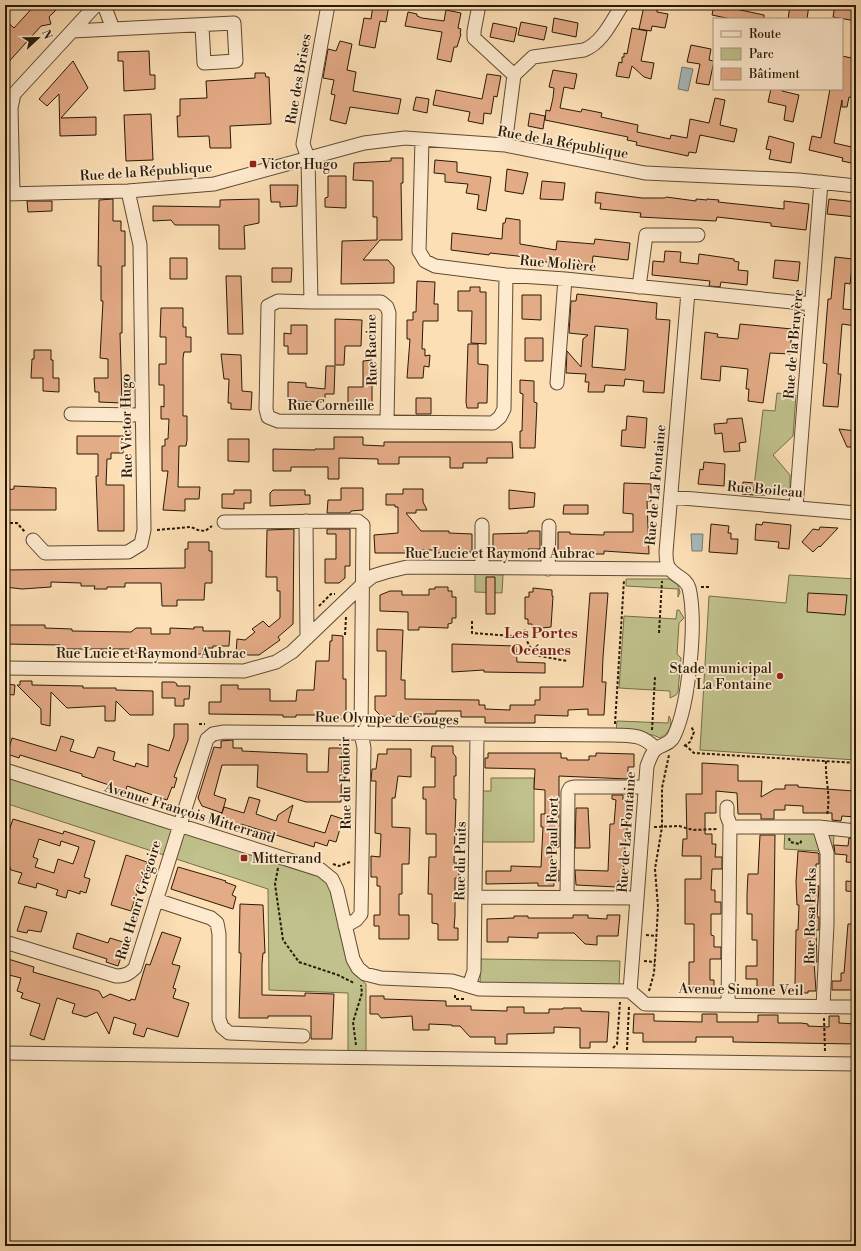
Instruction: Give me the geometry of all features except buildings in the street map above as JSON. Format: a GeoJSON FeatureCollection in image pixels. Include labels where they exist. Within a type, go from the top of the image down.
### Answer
{"type":"FeatureCollection","features":[{"type":"Feature","properties":{"kind":"street"},"geometry":{"type":"LineString","coordinates":[[9,193],[11,108],[14,94],[96,5]]}},
{"type":"Feature","properties":{"kind":"street"},"geometry":{"type":"LineString","coordinates":[[104,5],[112,29]]}},
{"type":"Feature","properties":{"kind":"street","name":"Rue des Brises"},"geometry":{"type":"LineString","coordinates":[[308,158],[303,144],[328,5]]}},
{"type":"Feature","properties":{"kind":"street"},"geometry":{"type":"LineString","coordinates":[[479,5],[474,38],[514,75]]}},
{"type":"Feature","properties":{"kind":"street"},"geometry":{"type":"LineString","coordinates":[[505,145],[514,75],[533,57],[584,50],[591,47],[598,41],[622,5]]}},
{"type":"Feature","properties":{"kind":"street"},"geometry":{"type":"LineString","coordinates":[[72,31],[202,26]]}},
{"type":"Feature","properties":{"kind":"street","name":"Rue de la République"},"geometry":{"type":"LineString","coordinates":[[9,193],[128,191],[214,184],[364,143],[405,138],[505,145],[645,173],[821,182],[856,186]]}},
{"type":"Feature","properties":{"kind":"street","name":"Rue Molière"},"geometry":{"type":"LineString","coordinates":[[422,140],[419,251],[424,261],[435,266],[506,275],[565,279],[812,304]]}},
{"type":"Feature","properties":{"kind":"street"},"geometry":{"type":"LineString","coordinates":[[308,158],[311,302]]}},
{"type":"Feature","properties":{"kind":"street","name":"Rue de la Bruyère"},"geometry":{"type":"LineString","coordinates":[[796,507],[821,182]]}},
{"type":"Feature","properties":{"kind":"street","name":"Rue Victor Hugo"},"geometry":{"type":"LineString","coordinates":[[33,540],[45,553],[128,552],[141,544],[144,530],[140,245],[128,191]]}},
{"type":"Feature","properties":{"kind":"street"},"geometry":{"type":"LineString","coordinates":[[639,287],[646,236],[698,235]]}},
{"type":"Feature","properties":{"kind":"street","name":"Rue Corneille"},"geometry":{"type":"LineString","coordinates":[[311,302],[278,301],[268,306],[266,409],[268,417],[278,421],[493,422],[500,417],[504,409],[506,275]]}},
{"type":"Feature","properties":{"kind":"street"},"geometry":{"type":"LineString","coordinates":[[557,383],[565,279]]}},
{"type":"Feature","properties":{"kind":"street","name":"Rue de La Fontaine"},"geometry":{"type":"LineString","coordinates":[[666,573],[670,497],[688,292]]}},
{"type":"Feature","properties":{"kind":"street","name":"Rue Racine"},"geometry":{"type":"LineString","coordinates":[[311,302],[381,302],[387,307],[389,313],[387,421]]}},
{"type":"Feature","properties":{"kind":"street"},"geometry":{"type":"LineString","coordinates":[[71,414],[142,415]]}},
{"type":"Feature","properties":{"kind":"street","name":"Rue Boileau"},"geometry":{"type":"LineString","coordinates":[[670,497],[856,513]]}},
{"type":"Feature","properties":{"kind":"street","name":"Rue du Fouloir"},"geometry":{"type":"LineString","coordinates":[[306,522],[358,521],[363,525],[361,733],[364,748],[361,914],[356,920],[345,926]]}},
{"type":"Feature","properties":{"kind":"street"},"geometry":{"type":"LineString","coordinates":[[224,522],[306,522],[307,638]]}},
{"type":"Feature","properties":{"kind":"street"},"geometry":{"type":"LineString","coordinates":[[482,525],[482,567]]}},
{"type":"Feature","properties":{"kind":"street"},"geometry":{"type":"LineString","coordinates":[[548,569],[549,526]]}},
{"type":"Feature","properties":{"kind":"street","name":"Rue Lucie et Raymond Aubrac"},"geometry":{"type":"LineString","coordinates":[[5,668],[244,671],[276,662],[292,652],[362,584],[379,574],[407,567],[482,567],[666,573]]}},
{"type":"Feature","properties":{"kind":"street"},"geometry":{"type":"LineString","coordinates":[[645,739],[656,749],[679,743],[687,690],[692,625],[689,587],[685,581],[666,573]]}},
{"type":"Feature","properties":{"kind":"street","name":"Rue Olympe de Gouges"},"geometry":{"type":"LineString","coordinates":[[178,825],[207,739],[213,734],[224,732],[614,735],[638,736],[645,739]]}},
{"type":"Feature","properties":{"kind":"street","name":"Rue du Puits"},"geometry":{"type":"LineString","coordinates":[[469,986],[474,971],[477,735]]}},
{"type":"Feature","properties":{"kind":"street","name":"Rue de La Fontaine"},"geometry":{"type":"LineString","coordinates":[[626,991],[637,898],[647,766],[656,749]]}},
{"type":"Feature","properties":{"kind":"street","name":"Avenue François Mitterrand"},"geometry":{"type":"LineString","coordinates":[[5,770],[281,856],[321,870],[332,879],[337,890],[353,959],[363,980]]}},
{"type":"Feature","properties":{"kind":"street","name":"Rue Paul Fort"},"geometry":{"type":"LineString","coordinates":[[567,897],[568,792],[570,788],[646,787]]}},
{"type":"Feature","properties":{"kind":"street"},"geometry":{"type":"LineString","coordinates":[[727,807],[727,816],[730,827],[728,1005]]}},
{"type":"Feature","properties":{"kind":"street","name":"Rue Henri Grégoire"},"geometry":{"type":"LineString","coordinates":[[5,942],[116,976],[124,976],[135,968],[178,825]]}},
{"type":"Feature","properties":{"kind":"street"},"geometry":{"type":"LineString","coordinates":[[730,827],[819,828],[856,831]]}},
{"type":"Feature","properties":{"kind":"street","name":"Rue Rosa Parks"},"geometry":{"type":"LineString","coordinates":[[819,828],[827,853],[827,924],[823,1007]]}},
{"type":"Feature","properties":{"kind":"street"},"geometry":{"type":"LineString","coordinates":[[475,897],[637,898]]}},
{"type":"Feature","properties":{"kind":"street"},"geometry":{"type":"LineString","coordinates":[[156,900],[211,918],[217,923],[219,934],[219,1019],[222,1027],[229,1033],[237,1035],[303,1036]]}},
{"type":"Feature","properties":{"kind":"street"},"geometry":{"type":"LineString","coordinates":[[363,980],[382,978],[452,981],[479,989],[626,991],[645,1004]]}},
{"type":"Feature","properties":{"kind":"street","name":"Avenue Simone Veil"},"geometry":{"type":"LineString","coordinates":[[645,1004],[856,1007]]}},
{"type":"Feature","properties":{"kind":"street"},"geometry":{"type":"LineString","coordinates":[[5,1053],[856,1064]]}},
{"type":"Feature","properties":{"kind":"path"},"geometry":{"type":"LineString","coordinates":[[144,530],[173,530],[191,527],[205,531],[224,522]]}},
{"type":"Feature","properties":{"kind":"path"},"geometry":{"type":"LineString","coordinates":[[5,523],[17,523],[33,540]]}},
{"type":"Feature","properties":{"kind":"path"},"geometry":{"type":"LineString","coordinates":[[659,633],[666,573]]}},
{"type":"Feature","properties":{"kind":"path"},"geometry":{"type":"LineString","coordinates":[[614,735],[624,576]]}},
{"type":"Feature","properties":{"kind":"path"},"geometry":{"type":"LineString","coordinates":[[699,588],[710,587]]}},
{"type":"Feature","properties":{"kind":"path"},"geometry":{"type":"LineString","coordinates":[[472,621],[472,633],[525,637]]}},
{"type":"Feature","properties":{"kind":"path"},"geometry":{"type":"LineString","coordinates":[[525,629],[525,637],[534,654],[568,661]]}},
{"type":"Feature","properties":{"kind":"path"},"geometry":{"type":"LineString","coordinates":[[645,739],[648,733],[652,736],[656,677]]}},
{"type":"Feature","properties":{"kind":"path"},"geometry":{"type":"LineString","coordinates":[[203,729],[210,724]]}},
{"type":"Feature","properties":{"kind":"path"},"geometry":{"type":"LineString","coordinates":[[679,743],[690,742],[694,732],[690,724]]}},
{"type":"Feature","properties":{"kind":"path"},"geometry":{"type":"LineString","coordinates":[[679,743],[694,753],[856,763]]}},
{"type":"Feature","properties":{"kind":"path"},"geometry":{"type":"LineString","coordinates":[[645,1004],[654,974],[658,907],[655,869],[662,827],[662,788],[670,752]]}},
{"type":"Feature","properties":{"kind":"path"},"geometry":{"type":"LineString","coordinates":[[819,828],[825,821],[828,808],[829,787],[826,761]]}},
{"type":"Feature","properties":{"kind":"path"},"geometry":{"type":"LineString","coordinates":[[642,827],[679,826],[693,830],[730,827]]}},
{"type":"Feature","properties":{"kind":"path"},"geometry":{"type":"LineString","coordinates":[[281,856],[275,884],[283,940],[299,962],[338,975],[363,980],[362,993],[353,1022],[356,1041],[356,1058]]}},
{"type":"Feature","properties":{"kind":"path"},"geometry":{"type":"LineString","coordinates":[[332,863],[340,866],[353,862]]}},
{"type":"Feature","properties":{"kind":"path"},"geometry":{"type":"LineString","coordinates":[[346,864],[349,869]]}},
{"type":"Feature","properties":{"kind":"path"},"geometry":{"type":"LineString","coordinates":[[601,1061],[617,1044],[626,991]]}},
{"type":"Feature","properties":{"kind":"path"},"geometry":{"type":"LineString","coordinates":[[626,991],[626,1061]]}},
{"type":"Feature","properties":{"kind":"path"},"geometry":{"type":"LineString","coordinates":[[823,1007],[825,1063]]}},
{"type":"Feature","properties":{"kind":"green space"},"geometry":{"type":"Polygon","coordinates":[[[777,393],[796,395],[793,436],[773,455],[790,475],[790,493],[786,496],[753,495],[763,410],[775,411],[777,393]]]}},
{"type":"Feature","properties":{"kind":"green space"},"geometry":{"type":"Polygon","coordinates":[[[475,574],[503,575],[502,593],[475,592],[475,574]]]}},
{"type":"Feature","properties":{"kind":"green space","name":"Stade municipal La Fontaine"},"geometry":{"type":"Polygon","coordinates":[[[789,575],[856,579],[856,760],[700,750],[709,596],[786,603],[789,575]]]}},
{"type":"Feature","properties":{"kind":"green space"},"geometry":{"type":"Polygon","coordinates":[[[626,579],[669,579],[678,585],[680,592],[678,597],[678,589],[626,586],[626,579]]]}},
{"type":"Feature","properties":{"kind":"green space"},"geometry":{"type":"Polygon","coordinates":[[[677,610],[679,610],[684,618],[679,623],[677,654],[681,658],[678,692],[676,695],[670,698],[670,691],[619,688],[624,616],[676,619],[677,610]]]}},
{"type":"Feature","properties":{"kind":"green space"},"geometry":{"type":"Polygon","coordinates":[[[669,716],[671,722],[668,732],[660,738],[653,735],[616,732],[617,721],[668,723],[669,716]]]}},
{"type":"Feature","properties":{"kind":"green space"},"geometry":{"type":"Polygon","coordinates":[[[5,777],[320,876],[331,885],[352,972],[366,984],[366,1054],[348,1053],[348,993],[269,990],[268,889],[5,803],[5,777]]]}},
{"type":"Feature","properties":{"kind":"green space"},"geometry":{"type":"Polygon","coordinates":[[[491,778],[534,778],[534,842],[482,842],[482,791],[491,791],[491,778]]]}},
{"type":"Feature","properties":{"kind":"green space"},"geometry":{"type":"Polygon","coordinates":[[[785,831],[834,834],[833,852],[784,849],[785,831]]]}},
{"type":"Feature","properties":{"kind":"green space"},"geometry":{"type":"Polygon","coordinates":[[[481,959],[620,961],[619,986],[480,984],[481,959]]]}},
{"type":"Feature","properties":{"kind":"shaded area"},"geometry":{"type":"Polygon","coordinates":[[[682,67],[693,69],[688,91],[678,89],[682,67]]]}},
{"type":"Feature","properties":{"kind":"shaded area"},"geometry":{"type":"Polygon","coordinates":[[[691,534],[703,534],[702,551],[692,551],[691,534]]]}},
{"type":"Feature","properties":{"kind":"place","name":"Victor Hugo"},"geometry":{"type":"Point","coordinates":[253,164]}},
{"type":"Feature","properties":{"kind":"place","name":"Stade municipal La Fontaine"},"geometry":{"type":"Point","coordinates":[780,676]}},
{"type":"Feature","properties":{"kind":"place","name":"Mitterrand"},"geometry":{"type":"Point","coordinates":[244,858]}},
{"type":"Feature","properties":{"kind":"district","name":"Les Portes Océanes"},"geometry":{"type":"Point","coordinates":[541,642]}}]}
